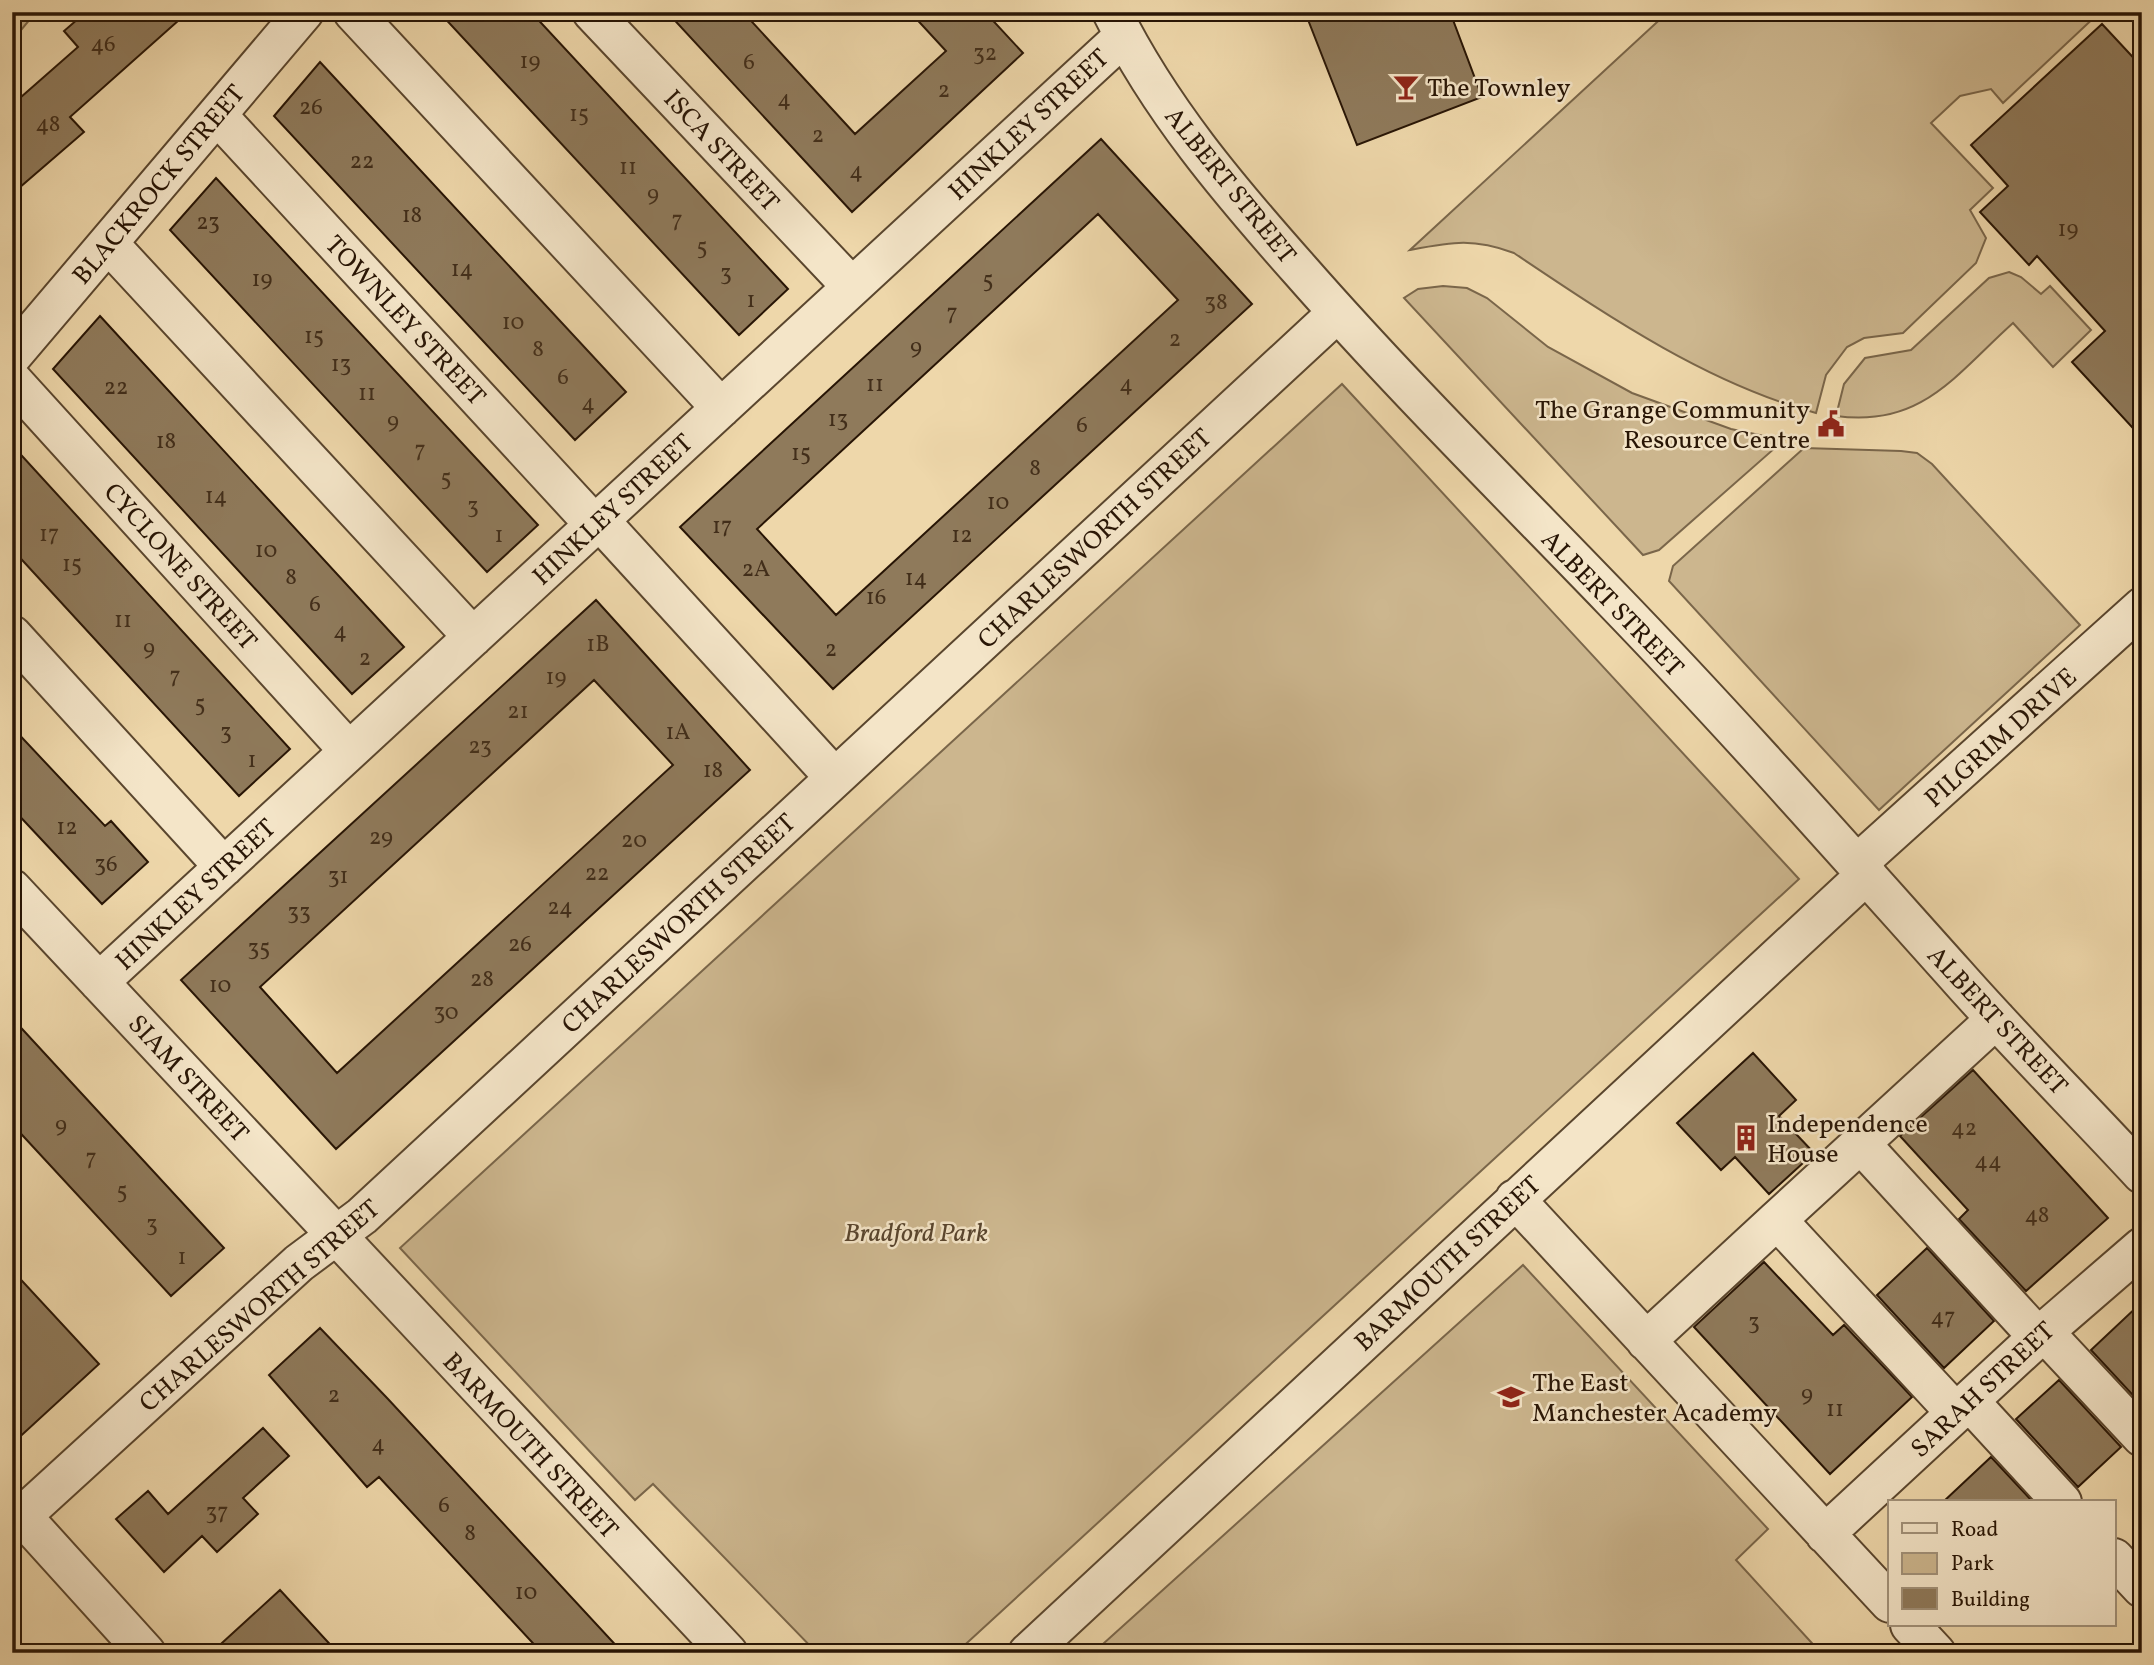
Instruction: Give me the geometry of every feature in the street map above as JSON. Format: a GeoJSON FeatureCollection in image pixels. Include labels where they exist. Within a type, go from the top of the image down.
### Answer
{"type":"FeatureCollection","features":[{"type":"Feature","properties":{"kind":"street","name":"BLACKROCK STREET"},"geometry":{"type":"LineString","coordinates":[[12,356],[304,12]]}},
{"type":"Feature","properties":{"kind":"street"},"geometry":{"type":"LineString","coordinates":[[353,12],[722,408]]}},
{"type":"Feature","properties":{"kind":"street","name":"ISCA STREET"},"geometry":{"type":"LineString","coordinates":[[592,12],[852,287]]}},
{"type":"Feature","properties":{"kind":"street","name":"HINKLEY STREET"},"geometry":{"type":"LineString","coordinates":[[99,982],[852,287],[1118,24]]}},
{"type":"Feature","properties":{"kind":"street","name":"ALBERT STREET"},"geometry":{"type":"LineString","coordinates":[[1118,24],[1178,124],[1238,200],[1337,313],[1533,521],[1612,598],[2142,1174]]}},
{"type":"Feature","properties":{"kind":"street","name":"TOWNLEY STREET"},"geometry":{"type":"LineString","coordinates":[[217,115],[835,779]]}},
{"type":"Feature","properties":{"kind":"street"},"geometry":{"type":"LineString","coordinates":[[108,243],[473,637]]}},
{"type":"Feature","properties":{"kind":"street","name":"CHARLESWORTH STREET"},"geometry":{"type":"LineString","coordinates":[[17,1520],[299,1263],[362,1216],[1337,313]]}},
{"type":"Feature","properties":{"kind":"street","name":"CYCLONE STREET"},"geometry":{"type":"LineString","coordinates":[[12,380],[349,751]]}},
{"type":"Feature","properties":{"kind":"street","name":"PILGRIM DRIVE"},"geometry":{"type":"LineString","coordinates":[[1862,869],[2142,607]]}},
{"type":"Feature","properties":{"kind":"street"},"geometry":{"type":"LineString","coordinates":[[12,635],[224,867]]}},
{"type":"Feature","properties":{"kind":"street","name":"BARMOUTH STREET"},"geometry":{"type":"LineString","coordinates":[[1028,1653],[1515,1199],[1862,869]]}},
{"type":"Feature","properties":{"kind":"street","name":"SIAM STREET"},"geometry":{"type":"LineString","coordinates":[[12,889],[336,1236]]}},
{"type":"Feature","properties":{"kind":"street"},"geometry":{"type":"LineString","coordinates":[[1646,1341],[1996,1018]]}},
{"type":"Feature","properties":{"kind":"street"},"geometry":{"type":"LineString","coordinates":[[1860,1143],[2142,1437]]}},
{"type":"Feature","properties":{"kind":"street"},"geometry":{"type":"LineString","coordinates":[[1515,1199],[1888,1601]]}},
{"type":"Feature","properties":{"kind":"street"},"geometry":{"type":"LineString","coordinates":[[1777,1220],[1962,1407],[2060,1500]]}},
{"type":"Feature","properties":{"kind":"street","name":"BARMOUTH STREET"},"geometry":{"type":"LineString","coordinates":[[336,1236],[728,1653]]}},
{"type":"Feature","properties":{"kind":"street","name":"SARAH STREET"},"geometry":{"type":"LineString","coordinates":[[1825,1534],[2041,1334],[2142,1247]]}},
{"type":"Feature","properties":{"kind":"street"},"geometry":{"type":"LineString","coordinates":[[17,1520],[146,1653]]}},
{"type":"Feature","properties":{"kind":"street"},"geometry":{"type":"LineString","coordinates":[[2116,1560],[2142,1588]]}},
{"type":"Feature","properties":{"kind":"street"},"geometry":{"type":"LineString","coordinates":[[1911,1626],[1936,1653]]}},
{"type":"Feature","properties":{"kind":"green space"},"geometry":{"type":"Polygon","coordinates":[[[12,12],[36,12],[12,41],[12,12]]]}},
{"type":"Feature","properties":{"kind":"green space"},"geometry":{"type":"Polygon","coordinates":[[[1668,12],[2100,12],[2003,103],[1991,89],[1960,96],[1931,123],[1993,188],[1970,210],[1986,238],[1976,263],[1903,333],[1864,338],[1847,347],[1826,375],[1816,413],[1775,400],[1697,366],[1622,323],[1514,253],[1474,243],[1410,250],[1668,12]]]}},
{"type":"Feature","properties":{"kind":"green space"},"geometry":{"type":"Polygon","coordinates":[[[2009,272],[2021,277],[2041,294],[2050,286],[2091,330],[2053,367],[2013,323],[1955,378],[1915,405],[1892,414],[1866,418],[1836,416],[1844,384],[1865,358],[1911,350],[1989,278],[2009,272]]]}},
{"type":"Feature","properties":{"kind":"green space"},"geometry":{"type":"Polygon","coordinates":[[[1443,286],[1467,288],[1487,298],[1548,347],[1632,393],[1731,429],[1784,440],[1659,550],[1643,555],[1404,298],[1418,289],[1443,286]]]}},
{"type":"Feature","properties":{"kind":"green space","name":"Bradford Park"},"geometry":{"type":"Polygon","coordinates":[[[1342,384],[1799,879],[956,1653],[817,1653],[653,1484],[635,1500],[400,1248],[1342,384]]]}},
{"type":"Feature","properties":{"kind":"green space"},"geometry":{"type":"Polygon","coordinates":[[[1804,448],[1917,453],[1932,464],[2080,625],[1879,810],[1669,581],[1673,566],[1804,448]]]}},
{"type":"Feature","properties":{"kind":"green space","name":"The East Manchester Academy"},"geometry":{"type":"Polygon","coordinates":[[[1523,1265],[1768,1529],[1736,1560],[1821,1653],[1093,1653],[1523,1265]]]}},
{"type":"Feature","properties":{"kind":"building"},"geometry":{"type":"Polygon","coordinates":[[[86,12],[188,12],[70,117],[84,132],[12,194],[12,105],[78,47],[64,31],[86,12]]]}},
{"type":"Feature","properties":{"kind":"building"},"geometry":{"type":"Polygon","coordinates":[[[439,12],[531,12],[788,289],[739,335],[439,12]]]}},
{"type":"Feature","properties":{"kind":"building"},"geometry":{"type":"Polygon","coordinates":[[[667,12],[743,12],[855,134],[946,51],[910,12],[985,12],[1023,53],[852,212],[667,12]]]}},
{"type":"Feature","properties":{"kind":"building","name":"The Townley"},"geometry":{"type":"Polygon","coordinates":[[[1305,12],[1450,12],[1482,97],[1357,145],[1305,12]]]}},
{"type":"Feature","properties":{"kind":"building"},"geometry":{"type":"Polygon","coordinates":[[[2102,24],[2142,67],[2142,438],[2072,362],[2105,331],[2037,256],[2029,265],[1980,212],[2008,186],[1971,145],[2102,24]]]}},
{"type":"Feature","properties":{"kind":"building"},"geometry":{"type":"Polygon","coordinates":[[[320,62],[626,392],[575,440],[274,116],[320,62]]]}},
{"type":"Feature","properties":{"kind":"building"},"geometry":{"type":"Polygon","coordinates":[[[1101,139],[1252,304],[833,689],[680,527],[1101,139]],[[1098,214],[757,529],[836,615],[1178,300],[1098,214]]]}},
{"type":"Feature","properties":{"kind":"building"},"geometry":{"type":"Polygon","coordinates":[[[216,178],[538,525],[487,572],[170,230],[216,178]]]}},
{"type":"Feature","properties":{"kind":"building"},"geometry":{"type":"Polygon","coordinates":[[[100,316],[404,647],[352,694],[53,369],[100,316]]]}},
{"type":"Feature","properties":{"kind":"building"},"geometry":{"type":"Polygon","coordinates":[[[12,445],[290,749],[239,796],[12,549],[12,445]]]}},
{"type":"Feature","properties":{"kind":"building"},"geometry":{"type":"Polygon","coordinates":[[[596,600],[750,770],[336,1149],[181,980],[596,600]],[[594,680],[260,987],[337,1073],[673,765],[594,680]]]}},
{"type":"Feature","properties":{"kind":"building"},"geometry":{"type":"Polygon","coordinates":[[[12,727],[105,826],[111,821],[148,862],[102,904],[12,808],[12,727]]]}},
{"type":"Feature","properties":{"kind":"building"},"geometry":{"type":"Polygon","coordinates":[[[12,1018],[224,1248],[171,1296],[12,1124],[12,1018]]]}},
{"type":"Feature","properties":{"kind":"building","name":"Independence House"},"geometry":{"type":"Polygon","coordinates":[[[1753,1053],[1796,1100],[1779,1116],[1814,1153],[1769,1194],[1735,1157],[1721,1170],[1677,1123],[1753,1053]]]}},
{"type":"Feature","properties":{"kind":"building"},"geometry":{"type":"Polygon","coordinates":[[[1973,1070],[2108,1218],[2026,1291],[1959,1219],[1968,1210],[1900,1136],[1973,1070]]]}},
{"type":"Feature","properties":{"kind":"building"},"geometry":{"type":"Polygon","coordinates":[[[1927,1248],[1994,1321],[1944,1368],[1877,1295],[1927,1248]]]}},
{"type":"Feature","properties":{"kind":"building"},"geometry":{"type":"Polygon","coordinates":[[[1764,1262],[1833,1335],[1844,1325],[1912,1397],[1830,1474],[1694,1327],[1764,1262]]]}},
{"type":"Feature","properties":{"kind":"building"},"geometry":{"type":"Polygon","coordinates":[[[12,1270],[99,1364],[12,1444],[12,1270]]]}},
{"type":"Feature","properties":{"kind":"building"},"geometry":{"type":"Polygon","coordinates":[[[2142,1302],[2142,1405],[2091,1350],[2142,1302]]]}},
{"type":"Feature","properties":{"kind":"building"},"geometry":{"type":"Polygon","coordinates":[[[320,1328],[623,1653],[542,1653],[379,1477],[367,1487],[269,1375],[320,1328]]]}},
{"type":"Feature","properties":{"kind":"building"},"geometry":{"type":"Polygon","coordinates":[[[2059,1380],[2121,1447],[2078,1487],[2016,1419],[2059,1380]]]}},
{"type":"Feature","properties":{"kind":"building"},"geometry":{"type":"Polygon","coordinates":[[[263,1428],[289,1456],[243,1498],[258,1514],[217,1552],[202,1536],[164,1572],[116,1519],[148,1491],[168,1514],[263,1428]]]}},
{"type":"Feature","properties":{"kind":"building"},"geometry":{"type":"Polygon","coordinates":[[[1991,1457],[2031,1500],[1945,1500],[1991,1457]]]}},
{"type":"Feature","properties":{"kind":"building"},"geometry":{"type":"Polygon","coordinates":[[[280,1590],[338,1653],[211,1653],[280,1590]]]}},
{"type":"Feature","properties":{"kind":"place","name":"The Townley"},"geometry":{"type":"Point","coordinates":[1406,87]}},
{"type":"Feature","properties":{"kind":"place","name":"The Grange Community Resource Centre"},"geometry":{"type":"Point","coordinates":[1831,424]}},
{"type":"Feature","properties":{"kind":"place","name":"Independence House"},"geometry":{"type":"Point","coordinates":[1746,1138]}},
{"type":"Feature","properties":{"kind":"place","name":"The East Manchester Academy"},"geometry":{"type":"Point","coordinates":[1511,1397]}}]}
